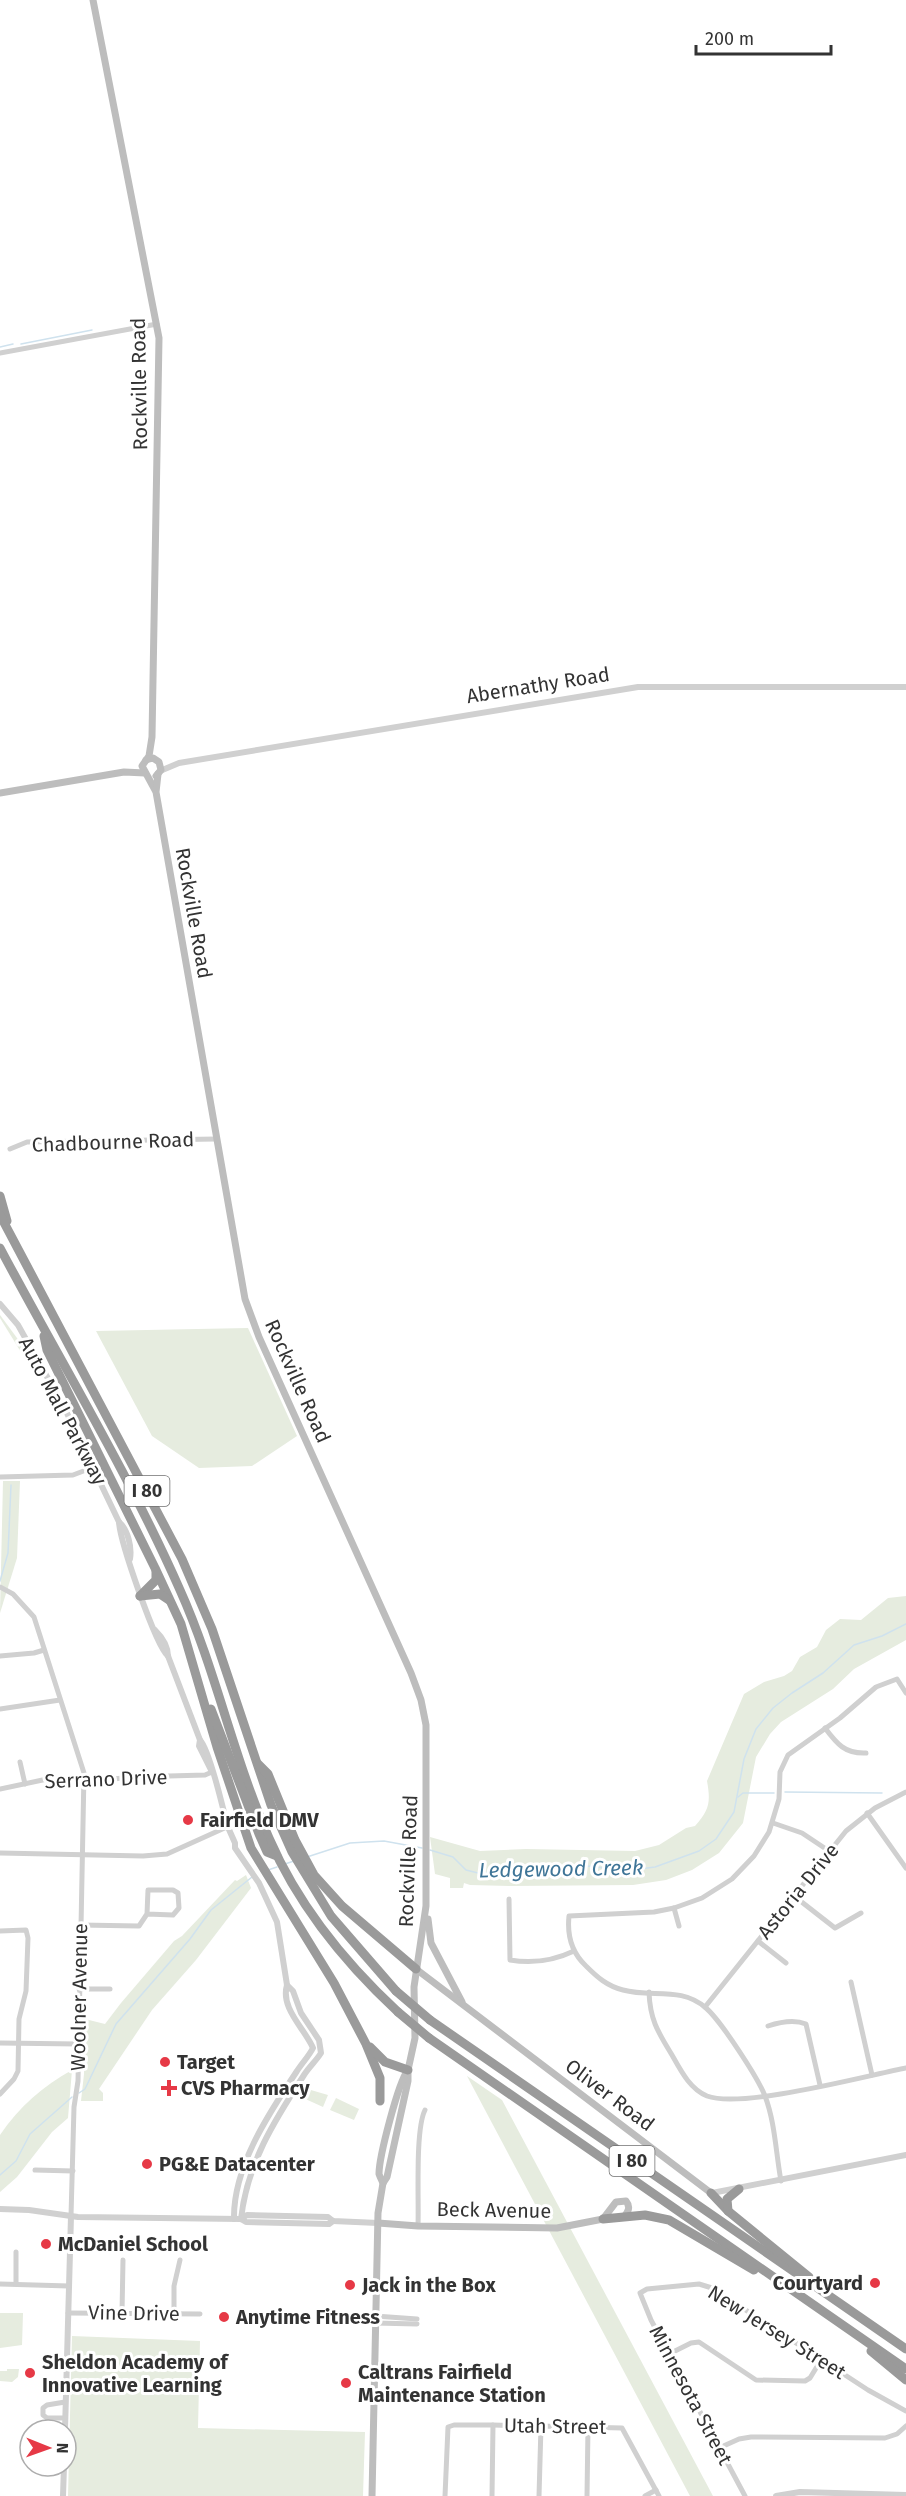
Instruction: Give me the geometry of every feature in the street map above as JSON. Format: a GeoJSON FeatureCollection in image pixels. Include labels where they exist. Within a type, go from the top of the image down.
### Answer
{"type":"FeatureCollection","features":[{"type":"Feature","properties":{"kind":"highway"},"geometry":{"type":"LineString","coordinates":[[0,1196],[9,1232]]}},
{"type":"Feature","properties":{"kind":"highway","name":"I 80"},"geometry":{"type":"LineString","coordinates":[[0,1215],[182,1559],[222,1656],[271,1805],[303,1865],[345,1934],[396,1991],[430,2020],[904,2347]]}},
{"type":"Feature","properties":{"kind":"highway","name":"I 80"},"geometry":{"type":"LineString","coordinates":[[0,1248],[145,1519],[179,1588],[204,1651],[258,1813],[285,1871],[329,1938],[360,1975],[429,2038],[906,2369]]}},
{"type":"Feature","properties":{"kind":"highway"},"geometry":{"type":"LineString","coordinates":[[42,1328],[47,1350],[171,1602],[187,1642],[217,1747],[244,1829],[259,1863],[334,1983],[366,2044],[380,2078],[382,2089],[380,2101]]}},
{"type":"Feature","properties":{"kind":"highway"},"geometry":{"type":"LineString","coordinates":[[140,1596],[156,1580],[155,1568]]}},
{"type":"Feature","properties":{"kind":"highway"},"geometry":{"type":"LineString","coordinates":[[140,1596],[160,1594],[171,1602]]}},
{"type":"Feature","properties":{"kind":"highway"},"geometry":{"type":"LineString","coordinates":[[193,1663],[259,1834],[267,1852],[277,1856]]}},
{"type":"Feature","properties":{"kind":"highway"},"geometry":{"type":"LineString","coordinates":[[303,1865],[342,1906],[416,1969]]}},
{"type":"Feature","properties":{"kind":"highway"},"geometry":{"type":"LineString","coordinates":[[366,2044],[385,2061],[408,2070]]}},
{"type":"Feature","properties":{"kind":"highway"},"geometry":{"type":"LineString","coordinates":[[728,2211],[727,2199],[740,2189]]}},
{"type":"Feature","properties":{"kind":"highway"},"geometry":{"type":"LineString","coordinates":[[711,2193],[728,2211],[836,2300]]}},
{"type":"Feature","properties":{"kind":"highway"},"geometry":{"type":"LineString","coordinates":[[603,2219],[654,2217],[679,2225],[808,2302]]}},
{"type":"Feature","properties":{"kind":"highway"},"geometry":{"type":"LineString","coordinates":[[840,2324],[906,2380]]}},
{"type":"Feature","properties":{"kind":"main road","name":"Rockville Road"},"geometry":{"type":"LineString","coordinates":[[93,0],[157,324],[159,354],[152,737],[159,773],[156,792],[241,1279],[251,1318],[381,1604],[421,1700],[428,1746],[426,1906],[413,2000],[415,2038],[387,2177],[383,2183],[378,2223],[372,2496]]}},
{"type":"Feature","properties":{"kind":"main road","name":"Rockville Road"},"geometry":{"type":"LineString","coordinates":[[152,737],[144,762],[146,775],[156,792]]}},
{"type":"Feature","properties":{"kind":"main road"},"geometry":{"type":"LineString","coordinates":[[0,793],[124,772],[144,762],[158,760]]}},
{"type":"Feature","properties":{"kind":"main road"},"geometry":{"type":"LineString","coordinates":[[124,772],[146,775],[159,773]]}},
{"type":"Feature","properties":{"kind":"main road"},"geometry":{"type":"LineString","coordinates":[[426,1906],[432,1943],[465,2006]]}},
{"type":"Feature","properties":{"kind":"main road","name":"Oliver Road"},"geometry":{"type":"LineString","coordinates":[[416,1969],[711,2193]]}},
{"type":"Feature","properties":{"kind":"main road"},"geometry":{"type":"LineString","coordinates":[[603,2219],[616,2202],[621,2200],[629,2204],[624,2217]]}},
{"type":"Feature","properties":{"kind":"main road","name":"Beck Avenue"},"geometry":{"type":"LineString","coordinates":[[378,2223],[541,2229],[603,2219]]}},
{"type":"Feature","properties":{"kind":"street"},"geometry":{"type":"LineString","coordinates":[[0,353],[157,324]]}},
{"type":"Feature","properties":{"kind":"street","name":"Abernathy Road"},"geometry":{"type":"LineString","coordinates":[[159,773],[179,763],[638,687],[906,687]]}},
{"type":"Feature","properties":{"kind":"street","name":"Abernathy Road"},"geometry":{"type":"LineString","coordinates":[[158,760],[179,763]]}},
{"type":"Feature","properties":{"kind":"street","name":"Chadbourne Road"},"geometry":{"type":"LineString","coordinates":[[10,1149],[27,1142],[216,1139]]}},
{"type":"Feature","properties":{"kind":"street","name":"Auto Mall Parkway"},"geometry":{"type":"LineString","coordinates":[[0,1304],[26,1339],[94,1467],[119,1522],[124,1526],[140,1596],[157,1639],[168,1656],[200,1740],[211,1762],[212,1773],[224,1812],[228,1815],[235,1848],[259,1883],[277,1922],[287,1985],[285,1993],[289,2005],[314,2048],[294,2076],[245,2160],[235,2195],[238,2219]]}},
{"type":"Feature","properties":{"kind":"street"},"geometry":{"type":"LineString","coordinates":[[0,1477],[73,1475],[94,1467]]}},
{"type":"Feature","properties":{"kind":"street","name":"Woolner Avenue"},"geometry":{"type":"LineString","coordinates":[[0,1587],[8,1590],[34,1617],[83,1768],[84,1779],[78,2077],[75,2100],[65,2418]]}},
{"type":"Feature","properties":{"kind":"street"},"geometry":{"type":"LineString","coordinates":[[0,1656],[45,1650]]}},
{"type":"Feature","properties":{"kind":"street"},"geometry":{"type":"LineString","coordinates":[[782,2181],[765,2096],[719,2022],[705,2007],[693,1999],[675,1993],[623,1990],[606,1984],[578,1958],[574,1951],[568,1933],[569,1916],[654,1912],[674,1908],[702,1898],[732,1879],[754,1856],[773,1823],[778,1806],[780,1772],[795,1749],[852,1708],[876,1687],[897,1679],[906,1693]]}},
{"type":"Feature","properties":{"kind":"street"},"geometry":{"type":"LineString","coordinates":[[0,1709],[60,1700]]}},
{"type":"Feature","properties":{"kind":"street"},"geometry":{"type":"LineString","coordinates":[[825,1728],[836,1744],[844,1750],[866,1753]]}},
{"type":"Feature","properties":{"kind":"street"},"geometry":{"type":"LineString","coordinates":[[20,1762],[25,1784]]}},
{"type":"Feature","properties":{"kind":"street","name":"Serrano Drive"},"geometry":{"type":"LineString","coordinates":[[0,1789],[52,1778],[84,1779],[212,1773]]}},
{"type":"Feature","properties":{"kind":"street","name":"Astoria Drive"},"geometry":{"type":"LineString","coordinates":[[705,2007],[846,1831],[867,1813],[906,1792]]}},
{"type":"Feature","properties":{"kind":"street"},"geometry":{"type":"LineString","coordinates":[[867,1813],[906,1868]]}},
{"type":"Feature","properties":{"kind":"street"},"geometry":{"type":"LineString","coordinates":[[773,1823],[802,1833],[829,1851]]}},
{"type":"Feature","properties":{"kind":"street"},"geometry":{"type":"LineString","coordinates":[[0,1853],[143,1856],[167,1854],[229,1826]]}},
{"type":"Feature","properties":{"kind":"street"},"geometry":{"type":"LineString","coordinates":[[80,1925],[139,1926],[147,1914],[148,1890],[173,1890],[177,1893],[179,1908],[173,1915],[147,1914]]}},
{"type":"Feature","properties":{"kind":"street"},"geometry":{"type":"LineString","coordinates":[[794,1896],[835,1928],[861,1913]]}},
{"type":"Feature","properties":{"kind":"street"},"geometry":{"type":"LineString","coordinates":[[509,1899],[510,1960],[544,1962],[555,1960],[574,1951]]}},
{"type":"Feature","properties":{"kind":"street"},"geometry":{"type":"LineString","coordinates":[[674,1908],[679,1926]]}},
{"type":"Feature","properties":{"kind":"street"},"geometry":{"type":"LineString","coordinates":[[0,1931],[26,1930],[28,1938],[26,1991],[19,2019],[18,2071],[0,2094]]}},
{"type":"Feature","properties":{"kind":"street"},"geometry":{"type":"LineString","coordinates":[[758,1941],[786,1963]]}},
{"type":"Feature","properties":{"kind":"street"},"geometry":{"type":"LineString","coordinates":[[851,1982],[872,2075]]}},
{"type":"Feature","properties":{"kind":"street","name":"Auto Mall Parkway"},"geometry":{"type":"LineString","coordinates":[[238,2219],[253,2164],[303,2077],[320,2054],[319,2040],[301,2013],[287,1985]]}},
{"type":"Feature","properties":{"kind":"street"},"geometry":{"type":"LineString","coordinates":[[79,1989],[110,1989]]}},
{"type":"Feature","properties":{"kind":"street"},"geometry":{"type":"LineString","coordinates":[[650,1992],[650,2010],[656,2028],[687,2080],[697,2090],[708,2096],[719,2098],[765,2096],[906,2068]]}},
{"type":"Feature","properties":{"kind":"street"},"geometry":{"type":"LineString","coordinates":[[768,2026],[781,2022],[806,2024],[820,2085]]}},
{"type":"Feature","properties":{"kind":"street"},"geometry":{"type":"LineString","coordinates":[[0,2043],[78,2044]]}},
{"type":"Feature","properties":{"kind":"street"},"geometry":{"type":"LineString","coordinates":[[418,2226],[420,2133],[425,2110]]}},
{"type":"Feature","properties":{"kind":"street"},"geometry":{"type":"LineString","coordinates":[[711,2193],[782,2181],[906,2155]]}},
{"type":"Feature","properties":{"kind":"street"},"geometry":{"type":"LineString","coordinates":[[34,2170],[73,2171]]}},
{"type":"Feature","properties":{"kind":"street","name":"Beck Avenue"},"geometry":{"type":"LineString","coordinates":[[0,2210],[29,2210],[71,2216],[238,2219],[247,2216],[328,2217],[333,2221],[378,2223]]}},
{"type":"Feature","properties":{"kind":"street"},"geometry":{"type":"LineString","coordinates":[[16,2252],[16,2284]]}},
{"type":"Feature","properties":{"kind":"street"},"geometry":{"type":"LineString","coordinates":[[122,2313],[123,2260]]}},
{"type":"Feature","properties":{"kind":"street"},"geometry":{"type":"LineString","coordinates":[[174,2314],[174,2286],[180,2260]]}},
{"type":"Feature","properties":{"kind":"street"},"geometry":{"type":"LineString","coordinates":[[0,2284],[69,2286]]}},
{"type":"Feature","properties":{"kind":"street","name":"New Jersey Street"},"geometry":{"type":"LineString","coordinates":[[640,2293],[647,2289],[705,2285],[868,2390],[906,2411]]}},
{"type":"Feature","properties":{"kind":"street","name":"Minnesota Street"},"geometry":{"type":"LineString","coordinates":[[640,2293],[641,2300],[745,2496]]}},
{"type":"Feature","properties":{"kind":"street","name":"Vine Drive"},"geometry":{"type":"LineString","coordinates":[[68,2313],[200,2314]]}},
{"type":"Feature","properties":{"kind":"street"},"geometry":{"type":"LineString","coordinates":[[375,2320],[417,2321]]}},
{"type":"Feature","properties":{"kind":"street"},"geometry":{"type":"LineString","coordinates":[[669,2354],[691,2343],[699,2342],[751,2377],[762,2381],[805,2381],[810,2378],[821,2360]]}},
{"type":"Feature","properties":{"kind":"street"},"geometry":{"type":"LineString","coordinates":[[47,2418],[42,2411],[46,2405],[65,2402]]}},
{"type":"Feature","properties":{"kind":"street","name":"Utah Street"},"geometry":{"type":"LineString","coordinates":[[445,2496],[448,2427],[454,2425],[617,2427],[625,2431],[658,2493]]}},
{"type":"Feature","properties":{"kind":"street"},"geometry":{"type":"LineString","coordinates":[[492,2496],[494,2425]]}},
{"type":"Feature","properties":{"kind":"street"},"geometry":{"type":"LineString","coordinates":[[539,2496],[541,2426]]}},
{"type":"Feature","properties":{"kind":"street"},"geometry":{"type":"LineString","coordinates":[[719,2448],[750,2437],[885,2438],[897,2434],[906,2426]]}},
{"type":"Feature","properties":{"kind":"street"},"geometry":{"type":"LineString","coordinates":[[587,2496],[588,2427]]}},
{"type":"Feature","properties":{"kind":"street"},"geometry":{"type":"LineString","coordinates":[[63,2496],[64,2478]]}},
{"type":"Feature","properties":{"kind":"street"},"geometry":{"type":"LineString","coordinates":[[776,2496],[800,2492],[906,2495]]}},
{"type":"Feature","properties":{"kind":"street"},"geometry":{"type":"LineString","coordinates":[[645,2496],[658,2493]]}},
{"type":"Feature","properties":{"kind":"shaded area"},"geometry":{"type":"Polygon","coordinates":[[[0,1315],[17,1338],[32,1370],[0,1318],[0,1315]]]}},
{"type":"Feature","properties":{"kind":"shaded area"},"geometry":{"type":"Polygon","coordinates":[[[248,1328],[297,1436],[252,1466],[199,1468],[152,1436],[96,1331],[248,1328]]]}},
{"type":"Feature","properties":{"kind":"shaded area"},"geometry":{"type":"Polygon","coordinates":[[[3,1481],[20,1481],[17,1558],[0,1613],[3,1481]]]}},
{"type":"Feature","properties":{"kind":"shaded area"},"geometry":{"type":"Polygon","coordinates":[[[906,1596],[906,1640],[854,1669],[833,1689],[781,1722],[770,1734],[756,1757],[743,1823],[719,1853],[692,1870],[666,1880],[633,1885],[510,1886],[464,1883],[463,1888],[450,1888],[450,1878],[435,1874],[430,1837],[480,1851],[526,1849],[635,1851],[659,1845],[686,1828],[695,1826],[706,1811],[709,1801],[707,1781],[744,1694],[764,1682],[792,1671],[800,1657],[817,1647],[826,1630],[840,1619],[861,1620],[888,1598],[906,1596]]]}},
{"type":"Feature","properties":{"kind":"shaded area"},"geometry":{"type":"Polygon","coordinates":[[[246,1875],[251,1888],[196,1960],[152,2010],[99,2089],[103,2093],[103,2101],[81,2101],[85,2019],[105,2024],[174,1941],[182,1936],[235,1880],[246,1875]]]}},
{"type":"Feature","properties":{"kind":"shaded area"},"geometry":{"type":"Polygon","coordinates":[[[72,2070],[68,2118],[52,2132],[17,2177],[0,2192],[0,2135],[32,2098],[72,2070]]]}},
{"type":"Feature","properties":{"kind":"shaded area"},"geometry":{"type":"Polygon","coordinates":[[[467,2076],[502,2100],[713,2496],[690,2496],[467,2076]]]}},
{"type":"Feature","properties":{"kind":"shaded area"},"geometry":{"type":"Polygon","coordinates":[[[304,2088],[328,2095],[323,2107],[301,2097],[304,2088]]]}},
{"type":"Feature","properties":{"kind":"shaded area"},"geometry":{"type":"Polygon","coordinates":[[[336,2098],[359,2109],[354,2120],[330,2110],[336,2098]]]}},
{"type":"Feature","properties":{"kind":"shaded area"},"geometry":{"type":"Polygon","coordinates":[[[0,2313],[23,2313],[22,2345],[0,2348],[0,2313]]]}},
{"type":"Feature","properties":{"kind":"shaded area"},"geometry":{"type":"Polygon","coordinates":[[[72,2336],[200,2341],[198,2428],[365,2432],[363,2496],[68,2496],[68,2478],[78,2478],[78,2418],[70,2418],[72,2336]]]}},
{"type":"Feature","properties":{"kind":"shaded area"},"geometry":{"type":"Polygon","coordinates":[[[7,2369],[19,2369],[18,2377],[12,2382],[0,2381],[0,2371],[7,2371],[7,2369]]]}},
{"type":"Feature","properties":{"kind":"waterway"},"geometry":{"type":"LineString","coordinates":[[21,344],[92,330]]}},
{"type":"Feature","properties":{"kind":"waterway"},"geometry":{"type":"LineString","coordinates":[[0,347],[13,344]]}},
{"type":"Feature","properties":{"kind":"waterway"},"geometry":{"type":"LineString","coordinates":[[0,1581],[8,1553],[11,1485]]}},
{"type":"Feature","properties":{"kind":"waterway","name":"Ledgewood Creek"},"geometry":{"type":"LineString","coordinates":[[430,1850],[453,1857],[466,1870],[482,1874],[507,1866],[560,1871],[590,1866],[624,1871],[655,1867],[699,1851],[716,1839],[734,1812],[744,1759],[756,1729],[773,1708],[823,1673],[854,1645],[882,1636],[906,1624]]}},
{"type":"Feature","properties":{"kind":"waterway"},"geometry":{"type":"LineString","coordinates":[[785,1792],[882,1793]]}},
{"type":"Feature","properties":{"kind":"waterway"},"geometry":{"type":"LineString","coordinates":[[738,1797],[743,1793],[774,1793]]}},
{"type":"Feature","properties":{"kind":"waterway","name":"Ledgewood Creek"},"geometry":{"type":"LineString","coordinates":[[307,1857],[350,1843],[384,1841],[422,1848]]}},
{"type":"Feature","properties":{"kind":"waterway","name":"Ledgewood Creek"},"geometry":{"type":"LineString","coordinates":[[285,1864],[294,1861]]}},
{"type":"Feature","properties":{"kind":"waterway","name":"Ledgewood Creek"},"geometry":{"type":"LineString","coordinates":[[268,1870],[277,1867]]}},
{"type":"Feature","properties":{"kind":"waterway","name":"Ledgewood Creek"},"geometry":{"type":"LineString","coordinates":[[79,2093],[85,2089],[116,2024],[190,1939],[211,1910],[252,1877]]}},
{"type":"Feature","properties":{"kind":"waterway","name":"Ledgewood Creek"},"geometry":{"type":"LineString","coordinates":[[0,2175],[16,2161],[30,2134],[72,2097]]}},
{"type":"Feature","properties":{"kind":"place","name":"Fairfield DMV"},"geometry":{"type":"Point","coordinates":[188,1820]}},
{"type":"Feature","properties":{"kind":"place","name":"Target"},"geometry":{"type":"Point","coordinates":[165,2062]}},
{"type":"Feature","properties":{"kind":"place","name":"CVS Pharmacy"},"geometry":{"type":"Point","coordinates":[169,2088]}},
{"type":"Feature","properties":{"kind":"place","name":"PG&E Datacenter"},"geometry":{"type":"Point","coordinates":[147,2164]}},
{"type":"Feature","properties":{"kind":"place","name":"McDaniel School"},"geometry":{"type":"Point","coordinates":[46,2244]}},
{"type":"Feature","properties":{"kind":"place","name":"Courtyard"},"geometry":{"type":"Point","coordinates":[875,2283]}},
{"type":"Feature","properties":{"kind":"place","name":"Jack in the Box"},"geometry":{"type":"Point","coordinates":[350,2285]}},
{"type":"Feature","properties":{"kind":"place","name":"Anytime Fitness"},"geometry":{"type":"Point","coordinates":[224,2317]}},
{"type":"Feature","properties":{"kind":"place","name":"Sheldon Academy of Innovative Learning"},"geometry":{"type":"Point","coordinates":[30,2373]}},
{"type":"Feature","properties":{"kind":"place","name":"Caltrans Fairfield Maintenance Station"},"geometry":{"type":"Point","coordinates":[346,2383]}}]}
